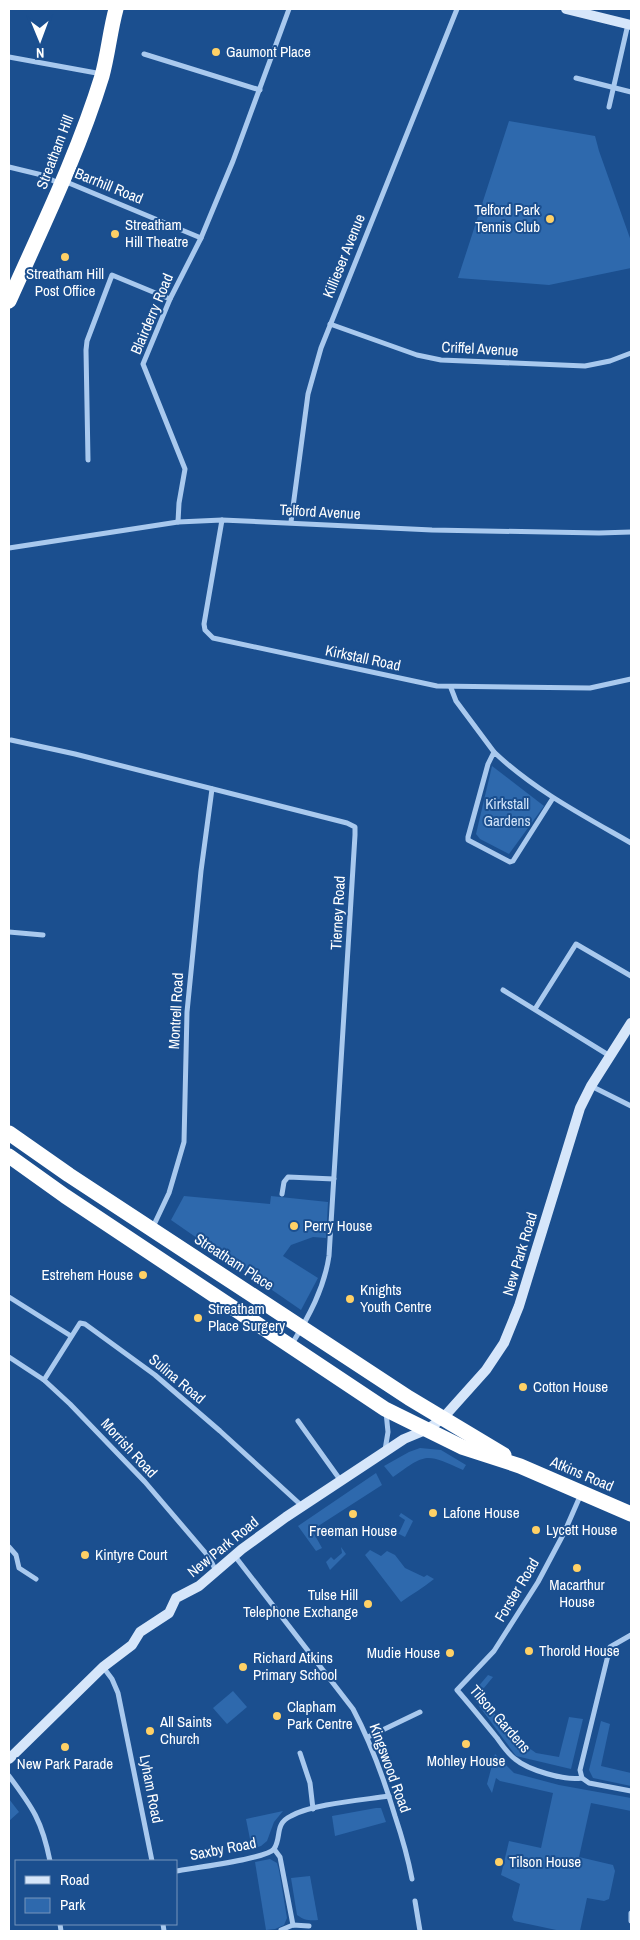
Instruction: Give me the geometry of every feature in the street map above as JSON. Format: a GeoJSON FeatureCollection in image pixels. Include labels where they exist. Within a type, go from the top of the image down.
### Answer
{"type":"FeatureCollection","features":[{"type":"Feature","properties":{"kind":"highway","name":"Streatham Hill"},"geometry":{"type":"LineString","coordinates":[[9,301],[63,183],[102,75],[116,9]]}},
{"type":"Feature","properties":{"kind":"highway","name":"Streatham Place"},"geometry":{"type":"LineString","coordinates":[[9,1133],[68,1175],[443,1418]]}},
{"type":"Feature","properties":{"kind":"highway"},"geometry":{"type":"LineString","coordinates":[[9,1156],[65,1196],[386,1409],[431,1431]]}},
{"type":"Feature","properties":{"kind":"highway","name":"Atkins Road"},"geometry":{"type":"LineString","coordinates":[[443,1418],[502,1452],[520,1466]]}},
{"type":"Feature","properties":{"kind":"highway","name":"Atkins Road"},"geometry":{"type":"LineString","coordinates":[[431,1431],[462,1447],[520,1466],[631,1514]]}},
{"type":"Feature","properties":{"kind":"street","name":"Blairderry Road"},"geometry":{"type":"LineString","coordinates":[[178,522],[184,469],[143,364],[170,298],[201,238],[290,9]]}},
{"type":"Feature","properties":{"kind":"street","name":"Killieser Avenue"},"geometry":{"type":"LineString","coordinates":[[291,522],[308,394],[330,324],[457,9]]}},
{"type":"Feature","properties":{"kind":"street"},"geometry":{"type":"LineString","coordinates":[[566,9],[630,25],[609,107]]}},
{"type":"Feature","properties":{"kind":"street"},"geometry":{"type":"LineString","coordinates":[[144,54],[260,90]]}},
{"type":"Feature","properties":{"kind":"street"},"geometry":{"type":"LineString","coordinates":[[9,57],[102,75]]}},
{"type":"Feature","properties":{"kind":"street"},"geometry":{"type":"LineString","coordinates":[[576,78],[631,92]]}},
{"type":"Feature","properties":{"kind":"street","name":"Barrhill Road"},"geometry":{"type":"LineString","coordinates":[[9,167],[42,175],[100,196],[201,238]]}},
{"type":"Feature","properties":{"kind":"street"},"geometry":{"type":"LineString","coordinates":[[88,460],[87,341],[112,275],[170,298]]}},
{"type":"Feature","properties":{"kind":"street","name":"Criffel Avenue"},"geometry":{"type":"LineString","coordinates":[[330,324],[417,355],[441,360],[585,366],[610,361],[631,353]]}},
{"type":"Feature","properties":{"kind":"street","name":"Telford Avenue"},"geometry":{"type":"LineString","coordinates":[[9,548],[178,522],[222,520],[432,530],[631,532]]}},
{"type":"Feature","properties":{"kind":"street","name":"Kirkstall Road"},"geometry":{"type":"LineString","coordinates":[[222,520],[204,624],[208,635],[221,640],[424,684],[451,688],[590,688],[631,679]]}},
{"type":"Feature","properties":{"kind":"street"},"geometry":{"type":"LineString","coordinates":[[451,688],[456,701],[494,752],[553,798],[631,844]]}},
{"type":"Feature","properties":{"kind":"street","name":"Tierney Road"},"geometry":{"type":"LineString","coordinates":[[10,740],[74,754],[347,823],[354,827],[356,835],[327,1269],[319,1294],[291,1346]]}},
{"type":"Feature","properties":{"kind":"street"},"geometry":{"type":"LineString","coordinates":[[494,752],[488,764],[468,840],[510,862],[513,861],[553,798]]}},
{"type":"Feature","properties":{"kind":"street","name":"Montrell Road"},"geometry":{"type":"LineString","coordinates":[[152,1229],[169,1193],[184,1142],[187,1012],[201,871],[212,789]]}},
{"type":"Feature","properties":{"kind":"street"},"geometry":{"type":"LineString","coordinates":[[9,932],[43,935]]}},
{"type":"Feature","properties":{"kind":"street"},"geometry":{"type":"LineString","coordinates":[[535,1010],[576,944],[631,976]]}},
{"type":"Feature","properties":{"kind":"street"},"geometry":{"type":"LineString","coordinates":[[503,990],[610,1056]]}},
{"type":"Feature","properties":{"kind":"street","name":"New Park Road"},"geometry":{"type":"LineString","coordinates":[[9,1759],[103,1667],[132,1645],[140,1632],[169,1613],[176,1598],[192,1591],[234,1555],[302,1506],[404,1439],[431,1431],[486,1370],[504,1343],[519,1306],[580,1108],[591,1086],[631,1023]]}},
{"type":"Feature","properties":{"kind":"street"},"geometry":{"type":"LineString","coordinates":[[591,1086],[631,1106]]}},
{"type":"Feature","properties":{"kind":"street"},"geometry":{"type":"LineString","coordinates":[[282,1194],[284,1182],[288,1177],[334,1179]]}},
{"type":"Feature","properties":{"kind":"street"},"geometry":{"type":"LineString","coordinates":[[9,1297],[71,1336],[44,1380]]}},
{"type":"Feature","properties":{"kind":"street","name":"Sulina Road"},"geometry":{"type":"LineString","coordinates":[[71,1336],[80,1324],[85,1324],[156,1375],[302,1506]]}},
{"type":"Feature","properties":{"kind":"street","name":"Morrish Road"},"geometry":{"type":"LineString","coordinates":[[9,1357],[44,1380],[70,1404],[144,1482],[209,1557],[217,1571]]}},
{"type":"Feature","properties":{"kind":"street"},"geometry":{"type":"LineString","coordinates":[[384,1453],[388,1432],[386,1409]]}},
{"type":"Feature","properties":{"kind":"street"},"geometry":{"type":"LineString","coordinates":[[298,1421],[341,1481]]}},
{"type":"Feature","properties":{"kind":"street","name":"Forster Road"},"geometry":{"type":"LineString","coordinates":[[457,1690],[494,1651],[538,1582],[581,1494]]}},
{"type":"Feature","properties":{"kind":"street"},"geometry":{"type":"LineString","coordinates":[[9,1547],[16,1555],[19,1568],[36,1579]]}},
{"type":"Feature","properties":{"kind":"street","name":"Kingswood Road"},"geometry":{"type":"LineString","coordinates":[[234,1555],[353,1709],[368,1737],[389,1796],[409,1860],[412,1879]]}},
{"type":"Feature","properties":{"kind":"street"},"geometry":{"type":"LineString","coordinates":[[582,1778],[580,1770],[610,1648],[631,1635]]}},
{"type":"Feature","properties":{"kind":"street","name":"Lyham Road"},"geometry":{"type":"LineString","coordinates":[[103,1667],[112,1679],[118,1693],[152,1860]]}},
{"type":"Feature","properties":{"kind":"street","name":"Tilson Gardens"},"geometry":{"type":"LineString","coordinates":[[457,1690],[514,1759],[524,1765],[553,1775],[575,1779],[582,1778],[589,1783],[631,1791]]}},
{"type":"Feature","properties":{"kind":"street"},"geometry":{"type":"LineString","coordinates":[[368,1737],[420,1712]]}},
{"type":"Feature","properties":{"kind":"street"},"geometry":{"type":"LineString","coordinates":[[300,1753],[310,1783],[313,1809]]}},
{"type":"Feature","properties":{"kind":"street"},"geometry":{"type":"LineString","coordinates":[[9,1776],[33,1809],[39,1821],[50,1860]]}},
{"type":"Feature","properties":{"kind":"street","name":"Saxby Road"},"geometry":{"type":"LineString","coordinates":[[178,1871],[260,1856],[274,1849],[280,1826],[286,1819],[297,1813],[389,1796]]}},
{"type":"Feature","properties":{"kind":"street","name":"Saxby Road"},"geometry":{"type":"LineString","coordinates":[[274,1849],[280,1857],[293,1925]]}},
{"type":"Feature","properties":{"kind":"street"},"geometry":{"type":"LineString","coordinates":[[415,1900],[420,1931]]}},
{"type":"Feature","properties":{"kind":"street"},"geometry":{"type":"LineString","coordinates":[[631,1913],[631,1921]]}},
{"type":"Feature","properties":{"kind":"street"},"geometry":{"type":"LineString","coordinates":[[280,1930],[293,1925],[309,1926]]}},
{"type":"Feature","properties":{"kind":"green space","name":"Telford Park Tennis Club"},"geometry":{"type":"Polygon","coordinates":[[[509,121],[595,136],[631,241],[631,268],[549,285],[458,278],[509,121]]]}},
{"type":"Feature","properties":{"kind":"green space","name":"Kirkstall Gardens"},"geometry":{"type":"Polygon","coordinates":[[[492,766],[544,806],[509,854],[480,839],[476,834],[492,766]]]}},
{"type":"Feature","properties":{"kind":"green space"},"geometry":{"type":"Polygon","coordinates":[[[184,1196],[270,1204],[271,1196],[328,1202],[326,1238],[313,1237],[291,1245],[283,1256],[318,1278],[301,1310],[171,1220],[184,1196]]]}},
{"type":"Feature","properties":{"kind":"green space"},"geometry":{"type":"Polygon","coordinates":[[[420,1448],[441,1450],[466,1465],[463,1470],[433,1458],[427,1458],[413,1463],[393,1477],[384,1466],[420,1448]]]}},
{"type":"Feature","properties":{"kind":"green space"},"geometry":{"type":"Polygon","coordinates":[[[376,1473],[382,1485],[312,1530],[322,1548],[316,1551],[298,1526],[376,1473]]]}},
{"type":"Feature","properties":{"kind":"green space"},"geometry":{"type":"Polygon","coordinates":[[[401,1513],[413,1521],[405,1537],[397,1533],[393,1535],[389,1528],[399,1533],[405,1520],[399,1516],[401,1513]]]}},
{"type":"Feature","properties":{"kind":"green space"},"geometry":{"type":"Polygon","coordinates":[[[341,1547],[346,1554],[330,1570],[326,1562],[331,1557],[334,1560],[342,1553],[341,1547]]]}},
{"type":"Feature","properties":{"kind":"green space"},"geometry":{"type":"Polygon","coordinates":[[[370,1550],[381,1556],[387,1551],[395,1555],[405,1568],[424,1577],[427,1575],[434,1579],[401,1602],[365,1555],[370,1550]]]}},
{"type":"Feature","properties":{"kind":"green space"},"geometry":{"type":"Polygon","coordinates":[[[488,1675],[493,1677],[479,1694],[515,1738],[536,1753],[559,1757],[569,1717],[583,1719],[571,1769],[516,1756],[471,1695],[488,1675]]]}},
{"type":"Feature","properties":{"kind":"green space"},"geometry":{"type":"Polygon","coordinates":[[[233,1691],[247,1707],[227,1724],[213,1708],[233,1691]]]}},
{"type":"Feature","properties":{"kind":"green space"},"geometry":{"type":"Polygon","coordinates":[[[601,1721],[610,1724],[601,1766],[631,1773],[631,1786],[593,1778],[589,1770],[601,1721]]]}},
{"type":"Feature","properties":{"kind":"green space"},"geometry":{"type":"Polygon","coordinates":[[[495,1754],[514,1773],[559,1785],[631,1798],[631,1811],[591,1803],[579,1857],[613,1865],[615,1871],[609,1899],[604,1901],[587,1898],[580,1931],[561,1931],[514,1921],[512,1917],[520,1884],[501,1875],[509,1841],[541,1848],[553,1793],[500,1781],[496,1778],[492,1793],[487,1784],[495,1754]]]}},
{"type":"Feature","properties":{"kind":"green space"},"geometry":{"type":"Polygon","coordinates":[[[9,1799],[19,1812],[9,1821],[9,1799]]]}},
{"type":"Feature","properties":{"kind":"green space"},"geometry":{"type":"Polygon","coordinates":[[[381,1808],[386,1822],[335,1836],[332,1816],[381,1808]]]}},
{"type":"Feature","properties":{"kind":"green space"},"geometry":{"type":"Polygon","coordinates":[[[283,1811],[274,1822],[267,1841],[261,1846],[252,1849],[246,1819],[283,1811]]]}},
{"type":"Feature","properties":{"kind":"green space"},"geometry":{"type":"Polygon","coordinates":[[[270,1859],[277,1863],[287,1918],[284,1925],[266,1930],[255,1862],[270,1859]]]}},
{"type":"Feature","properties":{"kind":"green space"},"geometry":{"type":"Polygon","coordinates":[[[310,1876],[318,1920],[307,1920],[297,1915],[291,1878],[310,1876]]]}},
{"type":"Feature","properties":{"kind":"place","name":"Gaumont Place"},"geometry":{"type":"Point","coordinates":[216,52]}},
{"type":"Feature","properties":{"kind":"place","name":"Telford Park Tennis Club"},"geometry":{"type":"Point","coordinates":[550,219]}},
{"type":"Feature","properties":{"kind":"place","name":"Streatham Hill Theatre"},"geometry":{"type":"Point","coordinates":[115,234]}},
{"type":"Feature","properties":{"kind":"place","name":"Streatham Hill Post Office"},"geometry":{"type":"Point","coordinates":[65,257]}},
{"type":"Feature","properties":{"kind":"place","name":"Perry House"},"geometry":{"type":"Point","coordinates":[294,1226]}},
{"type":"Feature","properties":{"kind":"place","name":"Estrehem House"},"geometry":{"type":"Point","coordinates":[143,1275]}},
{"type":"Feature","properties":{"kind":"place","name":"Knights Youth Centre"},"geometry":{"type":"Point","coordinates":[350,1299]}},
{"type":"Feature","properties":{"kind":"place","name":"Streatham Place Surgery"},"geometry":{"type":"Point","coordinates":[198,1318]}},
{"type":"Feature","properties":{"kind":"place","name":"Cotton House"},"geometry":{"type":"Point","coordinates":[523,1387]}},
{"type":"Feature","properties":{"kind":"place","name":"Lafone House"},"geometry":{"type":"Point","coordinates":[433,1513]}},
{"type":"Feature","properties":{"kind":"place","name":"Freeman House"},"geometry":{"type":"Point","coordinates":[353,1514]}},
{"type":"Feature","properties":{"kind":"place","name":"Lycett House"},"geometry":{"type":"Point","coordinates":[536,1530]}},
{"type":"Feature","properties":{"kind":"place","name":"Kintyre Court"},"geometry":{"type":"Point","coordinates":[85,1555]}},
{"type":"Feature","properties":{"kind":"place","name":"Macarthur House"},"geometry":{"type":"Point","coordinates":[577,1568]}},
{"type":"Feature","properties":{"kind":"place","name":"Tulse Hill Telephone Exchange"},"geometry":{"type":"Point","coordinates":[368,1604]}},
{"type":"Feature","properties":{"kind":"place","name":"Thorold House"},"geometry":{"type":"Point","coordinates":[529,1651]}},
{"type":"Feature","properties":{"kind":"place","name":"Mudie House"},"geometry":{"type":"Point","coordinates":[450,1653]}},
{"type":"Feature","properties":{"kind":"place","name":"Richard Atkins Primary School"},"geometry":{"type":"Point","coordinates":[243,1667]}},
{"type":"Feature","properties":{"kind":"place","name":"Clapham Park Centre"},"geometry":{"type":"Point","coordinates":[277,1716]}},
{"type":"Feature","properties":{"kind":"place","name":"All Saints Church"},"geometry":{"type":"Point","coordinates":[150,1731]}},
{"type":"Feature","properties":{"kind":"place","name":"Mohley House"},"geometry":{"type":"Point","coordinates":[466,1744]}},
{"type":"Feature","properties":{"kind":"place","name":"New Park Parade"},"geometry":{"type":"Point","coordinates":[65,1747]}},
{"type":"Feature","properties":{"kind":"place","name":"Tilson House"},"geometry":{"type":"Point","coordinates":[499,1862]}}]}
